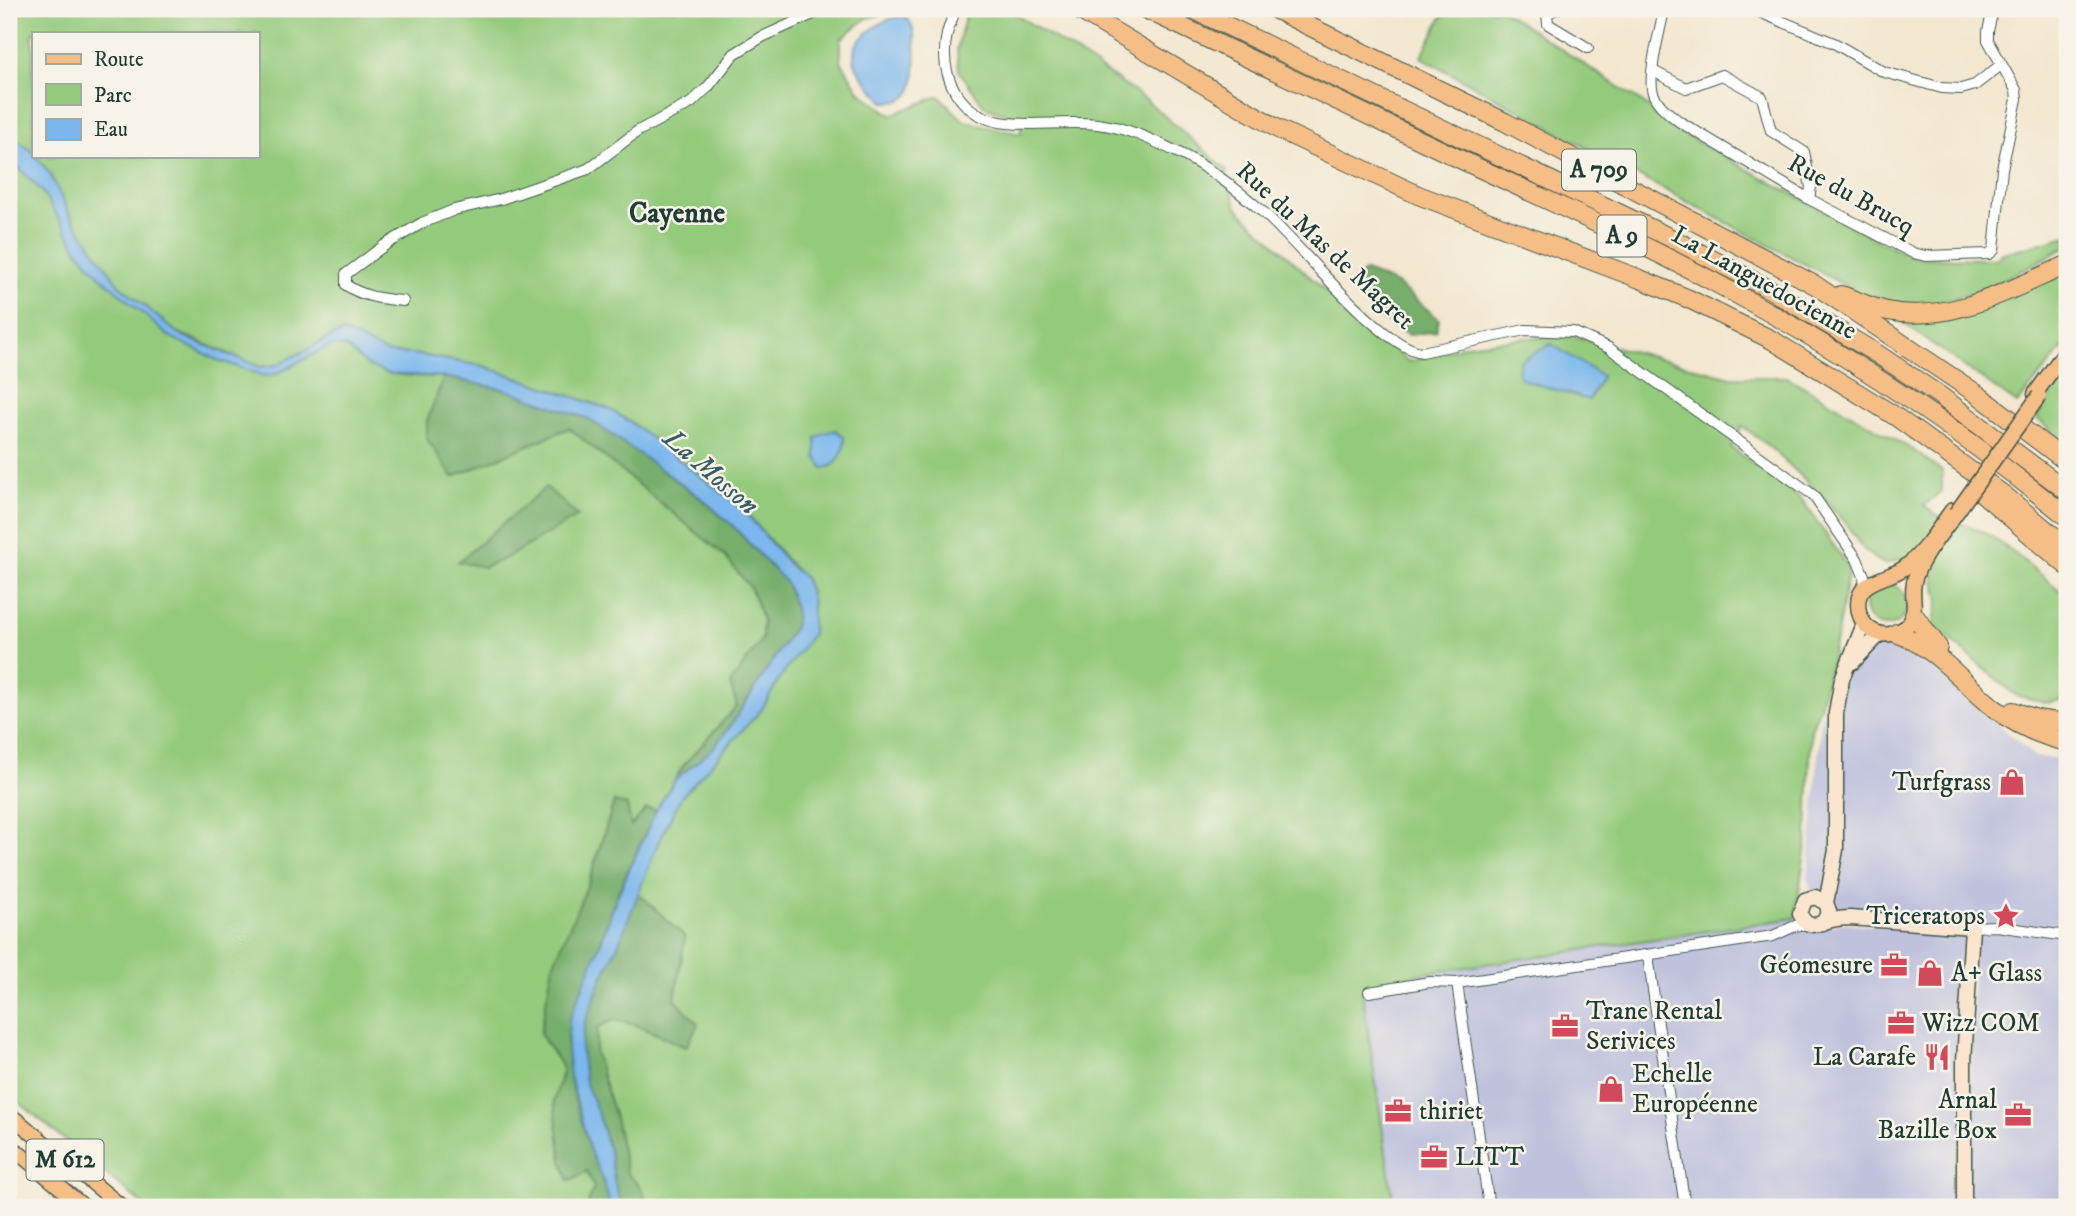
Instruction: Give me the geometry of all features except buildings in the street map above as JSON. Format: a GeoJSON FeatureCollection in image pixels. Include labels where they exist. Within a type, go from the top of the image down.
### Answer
{"type":"FeatureCollection","features":[{"type":"Feature","properties":{"kind":"highway"},"geometry":{"type":"LineString","coordinates":[[1077,9],[1278,129],[1418,195],[1689,299],[1772,340],[1895,416],[2004,495],[2067,547]]}},
{"type":"Feature","properties":{"kind":"highway","name":"La Languedocienne"},"geometry":{"type":"LineString","coordinates":[[1145,9],[1663,256],[1761,307],[1929,412],[2067,517]]}},
{"type":"Feature","properties":{"kind":"highway","name":"La Languedocienne"},"geometry":{"type":"LineString","coordinates":[[1192,9],[1663,233],[1771,290],[1940,395],[2067,491]]}},
{"type":"Feature","properties":{"kind":"highway","name":"A 709"},"geometry":{"type":"LineString","coordinates":[[1274,9],[1517,128],[1815,285],[1967,387],[2067,462]]}},
{"type":"Feature","properties":{"kind":"highway"},"geometry":{"type":"LineString","coordinates":[[1815,285],[1888,311],[1933,314],[1978,302],[2067,265]]}},
{"type":"Feature","properties":{"kind":"highway"},"geometry":{"type":"LineString","coordinates":[[1895,416],[2067,566]]}},
{"type":"Feature","properties":{"kind":"highway"},"geometry":{"type":"LineString","coordinates":[[1914,615],[1942,651],[2013,710],[2053,723],[2067,721]]}},
{"type":"Feature","properties":{"kind":"highway"},"geometry":{"type":"LineString","coordinates":[[1888,634],[1925,646],[2004,715],[2032,731],[2067,742]]}},
{"type":"Feature","properties":{"kind":"main road"},"geometry":{"type":"LineString","coordinates":[[1954,512],[1903,568],[1865,587],[1858,605],[1864,624],[1888,634],[1905,628],[1914,615],[1914,580],[1923,562],[1954,512],[2067,349]]}},
{"type":"Feature","properties":{"kind":"main road"},"geometry":{"type":"LineString","coordinates":[[2037,395],[2067,358]]}},
{"type":"Feature","properties":{"kind":"main road"},"geometry":{"type":"LineString","coordinates":[[1883,577],[1902,582],[1913,594]]}},
{"type":"Feature","properties":{"kind":"main road","name":"M 612"},"geometry":{"type":"LineString","coordinates":[[9,1114],[122,1207]]}},
{"type":"Feature","properties":{"kind":"main road","name":"M 612"},"geometry":{"type":"LineString","coordinates":[[9,1145],[84,1207]]}},
{"type":"Feature","properties":{"kind":"street"},"geometry":{"type":"LineString","coordinates":[[403,301],[356,292],[346,285],[346,274],[385,245],[443,214],[501,199],[588,169],[638,131],[691,103],[708,87],[734,54],[762,37],[824,9]]}},
{"type":"Feature","properties":{"kind":"street","name":"Rue du Mas de Magret"},"geometry":{"type":"LineString","coordinates":[[956,9],[947,34],[945,60],[953,91],[967,108],[988,119],[1005,123],[1098,124],[1140,134],[1207,167],[1265,214],[1381,331],[1409,350],[1422,352],[1525,330],[1573,332],[1609,348],[1812,495],[1857,559],[1865,587]]}},
{"type":"Feature","properties":{"kind":"street"},"geometry":{"type":"LineString","coordinates":[[1557,9],[1547,13],[1548,24],[1588,48]]}},
{"type":"Feature","properties":{"kind":"street"},"geometry":{"type":"LineString","coordinates":[[1664,9],[1656,41],[1653,71],[1686,88],[1722,75],[1760,94],[1765,101],[1771,131],[1804,152],[1811,187],[1808,199]]}},
{"type":"Feature","properties":{"kind":"street"},"geometry":{"type":"LineString","coordinates":[[1752,9],[1834,43],[1884,72],[1942,88],[1961,89],[1975,85],[2001,65]]}},
{"type":"Feature","properties":{"kind":"street","name":"Rue du Brucq"},"geometry":{"type":"LineString","coordinates":[[1653,71],[1653,93],[1671,115],[1808,199],[1913,253],[1926,256],[1989,254],[1994,250],[2003,169],[2017,107],[2016,90],[2001,65],[1987,32],[1993,9]]}},
{"type":"Feature","properties":{"kind":"street","name":"Rue du Mas de Magret"},"geometry":{"type":"LineString","coordinates":[[1857,559],[1883,577]]}},
{"type":"Feature","properties":{"kind":"street"},"geometry":{"type":"LineString","coordinates":[[1804,919],[1814,926],[1823,909],[1836,836],[1836,713],[1842,679],[1850,665],[1864,624]]}},
{"type":"Feature","properties":{"kind":"street"},"geometry":{"type":"LineString","coordinates":[[1850,665],[1888,634]]}},
{"type":"Feature","properties":{"kind":"street"},"geometry":{"type":"LineString","coordinates":[[1804,919],[1805,900],[1850,918],[1972,928],[1996,926],[2067,936]]}},
{"type":"Feature","properties":{"kind":"street"},"geometry":{"type":"LineString","coordinates":[[1369,992],[1430,982],[1457,983],[1764,937],[1804,919]]}},
{"type":"Feature","properties":{"kind":"street"},"geometry":{"type":"LineString","coordinates":[[1964,1207],[1964,1062],[1972,928]]}},
{"type":"Feature","properties":{"kind":"street"},"geometry":{"type":"LineString","coordinates":[[1648,956],[1685,1207]]}},
{"type":"Feature","properties":{"kind":"street"},"geometry":{"type":"LineString","coordinates":[[1457,983],[1489,1207]]}},
{"type":"Feature","properties":{"kind":"shaded area"},"geometry":{"type":"Polygon","coordinates":[[[1896,643],[1912,647],[2035,757],[2067,759],[2067,1207],[1968,1207],[1968,1117],[1975,921],[1845,911],[1811,891],[1808,877],[1821,724],[1837,652],[1896,643]]]}},
{"type":"Feature","properties":{"kind":"shaded area"},"geometry":{"type":"Polygon","coordinates":[[[1795,918],[1799,931],[1845,923],[1963,934],[1968,941],[1961,1207],[1394,1207],[1361,990],[1400,977],[1795,918]]]}},
{"type":"Feature","properties":{"kind":"green space"},"geometry":{"type":"Polygon","coordinates":[[[9,9],[903,9],[867,18],[841,39],[841,61],[859,91],[891,115],[939,96],[964,121],[1021,134],[1020,118],[985,107],[959,71],[957,49],[967,9],[1007,9],[1146,100],[1226,169],[1236,206],[1247,218],[1333,298],[1409,362],[1466,345],[1573,336],[1731,377],[1787,377],[1913,450],[1942,471],[1942,490],[1924,506],[1939,515],[1989,535],[2067,596],[2067,699],[2046,703],[2015,695],[1933,625],[1939,600],[1933,575],[1901,559],[1885,564],[1868,554],[1845,522],[1815,491],[1780,457],[1742,426],[1731,447],[1802,500],[1849,568],[1820,707],[1811,730],[1807,838],[1795,918],[1400,977],[1362,990],[1394,1207],[649,1207],[640,1186],[627,1174],[615,1118],[595,1052],[598,1027],[613,1020],[637,1025],[685,1047],[675,999],[685,937],[637,892],[681,797],[762,709],[778,681],[812,634],[812,604],[806,582],[742,508],[630,422],[609,409],[483,366],[414,354],[387,353],[344,332],[278,365],[260,367],[175,331],[119,285],[71,217],[50,174],[37,158],[259,158],[259,32],[32,32],[32,152],[9,135],[9,9]]]}},
{"type":"Feature","properties":{"kind":"green space"},"geometry":{"type":"Polygon","coordinates":[[[1446,9],[1500,9],[1658,113],[1672,128],[1879,241],[1917,258],[1996,259],[2000,254],[2067,236],[2067,247],[1982,289],[1946,301],[1911,304],[1863,295],[1421,57],[1446,9]]]}},
{"type":"Feature","properties":{"kind":"green space"},"geometry":{"type":"Polygon","coordinates":[[[9,158],[42,191],[80,253],[167,335],[215,359],[264,376],[276,374],[329,346],[336,345],[347,349],[380,371],[407,376],[444,377],[427,421],[453,477],[569,427],[724,555],[751,589],[763,621],[762,639],[730,684],[737,706],[683,766],[656,810],[646,809],[631,827],[614,802],[540,1034],[563,1068],[554,1101],[562,1160],[569,1181],[586,1170],[594,1187],[587,1207],[146,1207],[9,1094],[9,158]]]}},
{"type":"Feature","properties":{"kind":"green space"},"geometry":{"type":"Polygon","coordinates":[[[2067,270],[2067,343],[2017,404],[1896,318],[2067,270]]]}},
{"type":"Feature","properties":{"kind":"green space"},"geometry":{"type":"Polygon","coordinates":[[[1365,271],[1397,284],[1439,319],[1436,331],[1408,335],[1377,315],[1351,284],[1365,271]]]}},
{"type":"Feature","properties":{"kind":"green space"},"geometry":{"type":"Polygon","coordinates":[[[2067,373],[2067,444],[2036,418],[2067,373]]]}},
{"type":"Feature","properties":{"kind":"green space"},"geometry":{"type":"Polygon","coordinates":[[[444,377],[507,390],[589,419],[700,498],[733,526],[786,583],[795,608],[795,626],[713,748],[675,780],[683,766],[737,706],[730,684],[762,639],[763,621],[751,589],[724,555],[569,428],[453,477],[427,439],[427,421],[444,377]]]}},
{"type":"Feature","properties":{"kind":"green space"},"geometry":{"type":"Polygon","coordinates":[[[546,487],[578,516],[504,559],[484,567],[458,562],[546,487]]]}},
{"type":"Feature","properties":{"kind":"green space"},"geometry":{"type":"Polygon","coordinates":[[[1886,584],[1901,590],[1907,605],[1901,620],[1886,626],[1871,620],[1865,605],[1871,590],[1886,584]]]}},
{"type":"Feature","properties":{"kind":"green space"},"geometry":{"type":"Polygon","coordinates":[[[614,802],[627,805],[631,826],[646,809],[656,810],[616,897],[569,1024],[567,1048],[573,1089],[611,1207],[587,1207],[594,1187],[587,1171],[569,1181],[562,1160],[554,1101],[563,1068],[540,1034],[553,965],[591,877],[614,802]]]}},
{"type":"Feature","properties":{"kind":"green space"},"geometry":{"type":"Polygon","coordinates":[[[637,892],[685,937],[675,999],[698,1024],[686,1047],[637,1025],[614,1020],[598,1027],[595,1052],[615,1118],[627,1174],[640,1186],[649,1207],[622,1207],[610,1154],[585,1082],[581,1047],[585,1022],[637,892]]]}},
{"type":"Feature","properties":{"kind":"water"},"geometry":{"type":"Polygon","coordinates":[[[904,15],[913,30],[916,60],[914,81],[912,89],[904,99],[884,102],[863,78],[854,61],[854,52],[858,43],[875,27],[904,15]]]}},
{"type":"Feature","properties":{"kind":"water"},"geometry":{"type":"Polygon","coordinates":[[[9,135],[31,150],[32,158],[37,158],[50,174],[71,217],[119,285],[185,337],[260,367],[278,365],[344,332],[387,353],[414,354],[483,366],[609,409],[630,422],[742,508],[791,567],[803,576],[812,604],[812,634],[778,681],[762,709],[681,797],[658,843],[585,1022],[581,1047],[585,1082],[610,1154],[622,1207],[611,1207],[590,1151],[570,1076],[567,1048],[569,1020],[616,899],[656,810],[675,780],[713,748],[730,727],[795,626],[795,608],[786,583],[733,526],[700,497],[589,419],[507,390],[444,377],[389,374],[368,366],[345,346],[329,346],[276,374],[265,376],[215,359],[167,335],[100,276],[80,253],[42,191],[9,158],[9,135]]]}},
{"type":"Feature","properties":{"kind":"water"},"geometry":{"type":"Polygon","coordinates":[[[1551,344],[1602,376],[1589,400],[1524,380],[1518,374],[1520,361],[1551,344]]]}},
{"type":"Feature","properties":{"kind":"water"},"geometry":{"type":"Polygon","coordinates":[[[836,430],[844,437],[842,453],[837,462],[823,468],[816,457],[816,438],[836,430]]]}},
{"type":"Feature","properties":{"kind":"place","name":"Turfgrass"},"geometry":{"type":"Point","coordinates":[2012,782]}},
{"type":"Feature","properties":{"kind":"place","name":"Triceratops"},"geometry":{"type":"Point","coordinates":[2006,916]}},
{"type":"Feature","properties":{"kind":"place","name":"Géomesure"},"geometry":{"type":"Point","coordinates":[1894,965]}},
{"type":"Feature","properties":{"kind":"place","name":"A+ Glass"},"geometry":{"type":"Point","coordinates":[1930,973]}},
{"type":"Feature","properties":{"kind":"place","name":"Wizz COM"},"geometry":{"type":"Point","coordinates":[1901,1023]}},
{"type":"Feature","properties":{"kind":"place","name":"Trane Rental Serivices"},"geometry":{"type":"Point","coordinates":[1565,1026]}},
{"type":"Feature","properties":{"kind":"place","name":"La Carafe"},"geometry":{"type":"Point","coordinates":[1937,1057]}},
{"type":"Feature","properties":{"kind":"place","name":"Echelle Européenne"},"geometry":{"type":"Point","coordinates":[1611,1089]}},
{"type":"Feature","properties":{"kind":"place","name":"thiriet"},"geometry":{"type":"Point","coordinates":[1398,1111]}},
{"type":"Feature","properties":{"kind":"place","name":"Arnal Bazille Box"},"geometry":{"type":"Point","coordinates":[2018,1115]}},
{"type":"Feature","properties":{"kind":"place","name":"LITT"},"geometry":{"type":"Point","coordinates":[1434,1157]}},
{"type":"Feature","properties":{"kind":"district","name":"Cayenne"},"geometry":{"type":"Point","coordinates":[677,213]}},
{"type":"Feature","properties":{"kind":"water label","name":"La Mosson"},"geometry":{"type":"Point","coordinates":[711,472]}}]}
